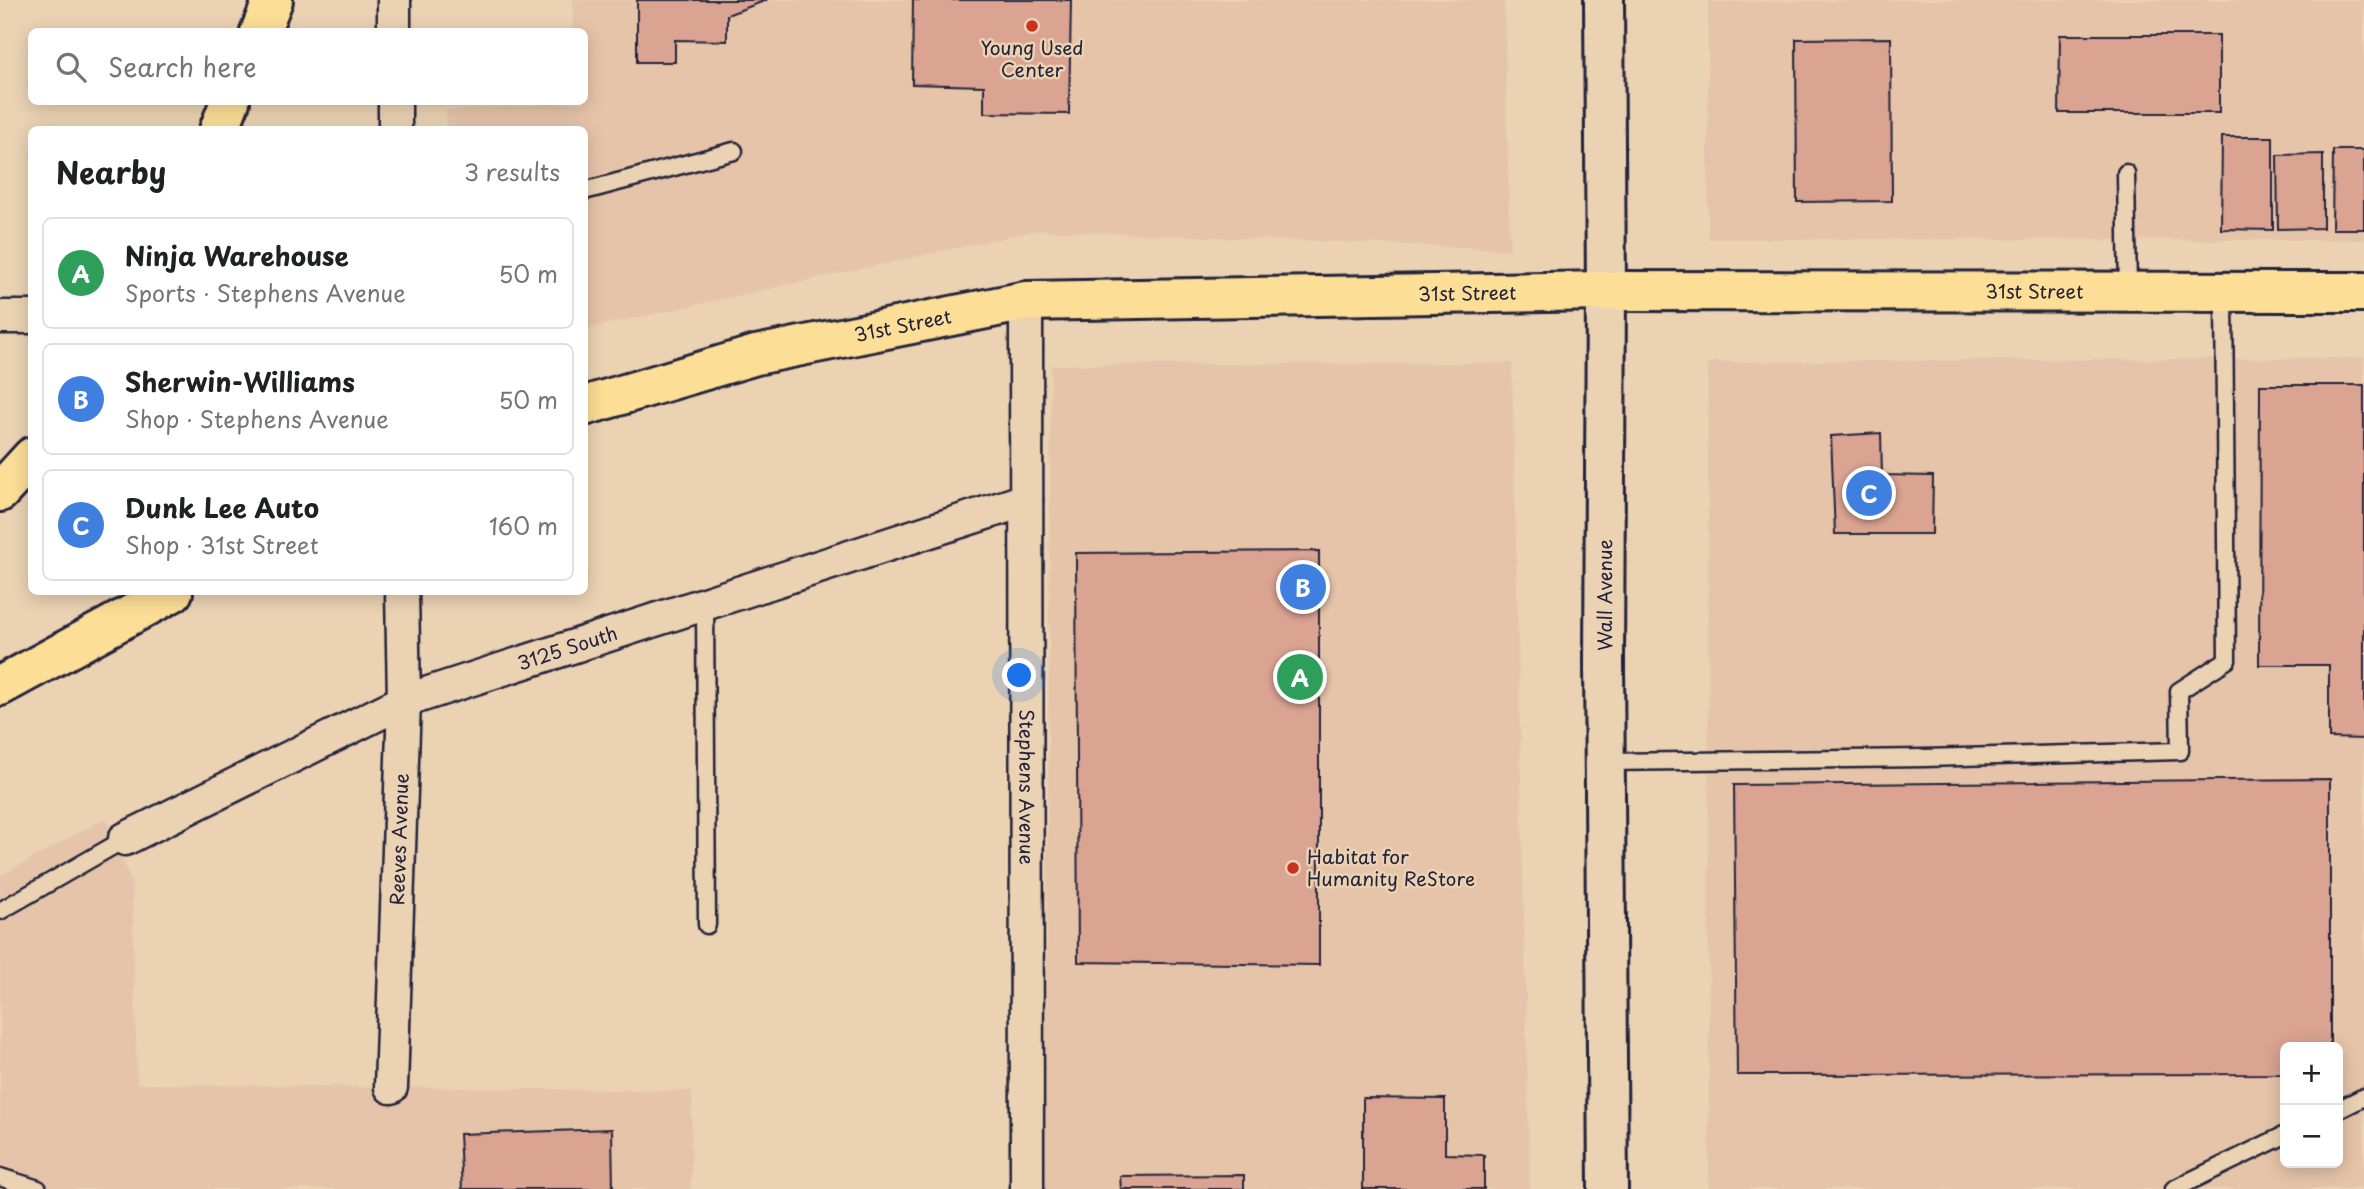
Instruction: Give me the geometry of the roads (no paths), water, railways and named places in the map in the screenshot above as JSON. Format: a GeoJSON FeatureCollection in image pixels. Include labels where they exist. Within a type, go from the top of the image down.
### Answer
{"type":"FeatureCollection","features":[{"type":"Feature","properties":{"kind":"main road"},"geometry":{"type":"LineString","coordinates":[[262,28],[273,0]]}},
{"type":"Feature","properties":{"kind":"main road","name":"Wall Avenue"},"geometry":{"type":"LineString","coordinates":[[1604,0],[1608,1189]]}},
{"type":"Feature","properties":{"kind":"main road"},"geometry":{"type":"LineString","coordinates":[[221,126],[229,105]]}},
{"type":"Feature","properties":{"kind":"main road","name":"31st Street"},"geometry":{"type":"LineString","coordinates":[[588,405],[756,355],[1026,301],[1606,291],[2364,292]]}},
{"type":"Feature","properties":{"kind":"main road"},"geometry":{"type":"LineString","coordinates":[[0,492],[28,461]]}},
{"type":"Feature","properties":{"kind":"main road"},"geometry":{"type":"LineString","coordinates":[[0,686],[167,595]]}},
{"type":"Feature","properties":{"kind":"street"},"geometry":{"type":"LineString","coordinates":[[394,0],[394,28]]}},
{"type":"Feature","properties":{"kind":"street"},"geometry":{"type":"LineString","coordinates":[[395,105],[395,126]]}},
{"type":"Feature","properties":{"kind":"street","name":"Stephens Avenue"},"geometry":{"type":"LineString","coordinates":[[1026,301],[1027,1189]]}},
{"type":"Feature","properties":{"kind":"street"},"geometry":{"type":"LineString","coordinates":[[0,317],[28,317]]}},
{"type":"Feature","properties":{"kind":"street","name":"3125 South"},"geometry":{"type":"LineString","coordinates":[[125,839],[404,701],[1026,500]]}},
{"type":"Feature","properties":{"kind":"street","name":"Reeves Avenue"},"geometry":{"type":"LineString","coordinates":[[391,1087],[404,701],[402,595]]}},
{"type":"Feature","properties":{"kind":"lane"},"geometry":{"type":"LineString","coordinates":[[588,190],[734,152]]}},
{"type":"Feature","properties":{"kind":"lane"},"geometry":{"type":"LineString","coordinates":[[2126,173],[2128,292]]}},
{"type":"Feature","properties":{"kind":"lane"},"geometry":{"type":"LineString","coordinates":[[1605,762],[1924,758],[2180,751],[2179,691],[2227,660],[2224,293]]}},
{"type":"Feature","properties":{"kind":"lane"},"geometry":{"type":"LineString","coordinates":[[705,604],[708,925]]}},
{"type":"Feature","properties":{"kind":"lane"},"geometry":{"type":"LineString","coordinates":[[0,911],[125,839]]}},
{"type":"Feature","properties":{"kind":"lane"},"geometry":{"type":"LineString","coordinates":[[2343,1108],[2364,1097]]}},
{"type":"Feature","properties":{"kind":"lane"},"geometry":{"type":"LineString","coordinates":[[2174,1189],[2280,1137]]}},
{"type":"Feature","properties":{"kind":"lane"},"geometry":{"type":"LineString","coordinates":[[0,1177],[38,1189]]}},
{"type":"Feature","properties":{"kind":"place","name":"Young Used Center"},"geometry":{"type":"Point","coordinates":[1032,26]}},
{"type":"Feature","properties":{"kind":"place","name":"Dunk Lee Auto"},"geometry":{"type":"Point","coordinates":[1869,493]}},
{"type":"Feature","properties":{"kind":"place","name":"Sherwin-Williams"},"geometry":{"type":"Point","coordinates":[1303,587]}},
{"type":"Feature","properties":{"kind":"place","name":"Ninja Warehouse"},"geometry":{"type":"Point","coordinates":[1300,677]}},
{"type":"Feature","properties":{"kind":"place","name":"Habitat for Humanity ReStore"},"geometry":{"type":"Point","coordinates":[1293,868]}}]}
